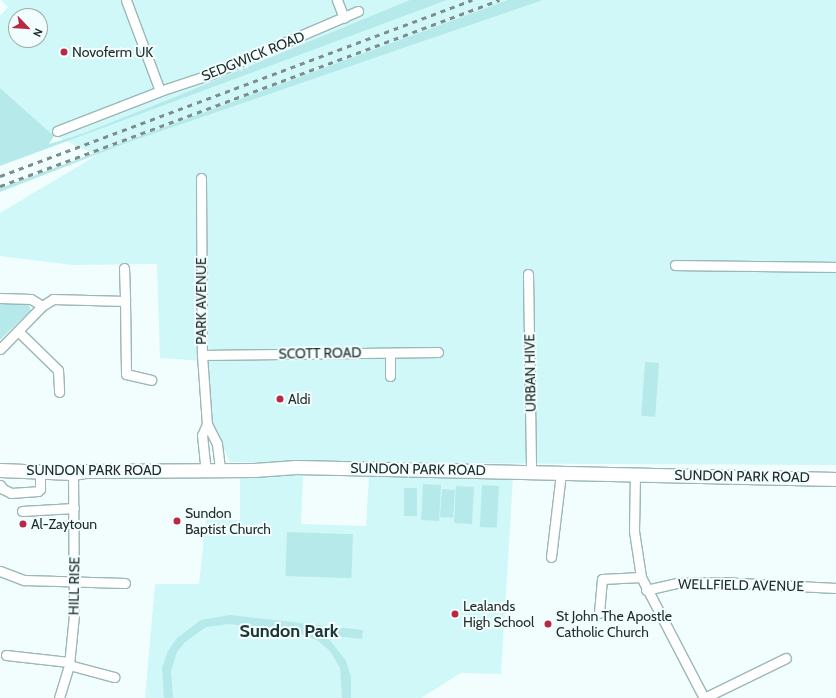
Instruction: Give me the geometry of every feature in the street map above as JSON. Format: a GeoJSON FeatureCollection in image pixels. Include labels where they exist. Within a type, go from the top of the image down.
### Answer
{"type":"FeatureCollection","features":[{"type":"Feature","properties":{"kind":"street"},"geometry":{"type":"LineString","coordinates":[[126,0],[160,91]]}},
{"type":"Feature","properties":{"kind":"street"},"geometry":{"type":"LineString","coordinates":[[337,0],[344,18]]}},
{"type":"Feature","properties":{"kind":"street","name":"SEDGWICK ROAD"},"geometry":{"type":"LineString","coordinates":[[58,131],[160,91],[211,74],[358,11]]}},
{"type":"Feature","properties":{"kind":"street","name":"PARK AVENUE"},"geometry":{"type":"LineString","coordinates":[[201,178],[202,355],[207,424],[216,439],[220,470]]}},
{"type":"Feature","properties":{"kind":"street"},"geometry":{"type":"LineString","coordinates":[[675,265],[836,267]]}},
{"type":"Feature","properties":{"kind":"street"},"geometry":{"type":"LineString","coordinates":[[124,268],[126,374],[151,380]]}},
{"type":"Feature","properties":{"kind":"street","name":"URBAN HIVE"},"geometry":{"type":"LineString","coordinates":[[528,274],[531,473]]}},
{"type":"Feature","properties":{"kind":"street"},"geometry":{"type":"LineString","coordinates":[[0,298],[31,299],[42,306]]}},
{"type":"Feature","properties":{"kind":"street"},"geometry":{"type":"LineString","coordinates":[[0,349],[19,332],[42,306],[53,299],[125,301]]}},
{"type":"Feature","properties":{"kind":"street"},"geometry":{"type":"LineString","coordinates":[[19,332],[58,370],[59,392]]}},
{"type":"Feature","properties":{"kind":"street"},"geometry":{"type":"LineString","coordinates":[[390,352],[390,376]]}},
{"type":"Feature","properties":{"kind":"street","name":"SCOTT ROAD"},"geometry":{"type":"LineString","coordinates":[[202,355],[438,352]]}},
{"type":"Feature","properties":{"kind":"street","name":"PARK AVENUE"},"geometry":{"type":"LineString","coordinates":[[206,471],[202,434],[207,424]]}},
{"type":"Feature","properties":{"kind":"street","name":"SUNDON PARK ROAD"},"geometry":{"type":"LineString","coordinates":[[0,470],[73,473],[86,471],[206,471],[296,467],[836,479]]}},
{"type":"Feature","properties":{"kind":"street"},"geometry":{"type":"LineString","coordinates":[[0,485],[3,490],[11,493],[38,491],[40,489],[40,471]]}},
{"type":"Feature","properties":{"kind":"street","name":"HILL RISE"},"geometry":{"type":"LineString","coordinates":[[59,698],[69,663],[74,582],[73,473]]}},
{"type":"Feature","properties":{"kind":"street"},"geometry":{"type":"LineString","coordinates":[[551,557],[561,473]]}},
{"type":"Feature","properties":{"kind":"street"},"geometry":{"type":"LineString","coordinates":[[635,474],[634,531],[641,577],[646,590],[704,698],[786,658]]}},
{"type":"Feature","properties":{"kind":"street"},"geometry":{"type":"LineString","coordinates":[[22,511],[74,508]]}},
{"type":"Feature","properties":{"kind":"street"},"geometry":{"type":"LineString","coordinates":[[0,571],[24,580],[125,583]]}},
{"type":"Feature","properties":{"kind":"street"},"geometry":{"type":"LineString","coordinates":[[599,613],[602,579],[641,577]]}},
{"type":"Feature","properties":{"kind":"street","name":"WELLFIELD AVENUE"},"geometry":{"type":"LineString","coordinates":[[646,590],[677,583],[720,582],[836,588]]}},
{"type":"Feature","properties":{"kind":"street"},"geometry":{"type":"LineString","coordinates":[[6,655],[69,663],[114,677]]}},
{"type":"Feature","properties":{"kind":"shaded area"},"geometry":{"type":"Polygon","coordinates":[[[1,0],[836,0],[836,465],[230,462],[211,424],[204,361],[160,358],[157,264],[73,265],[0,256],[0,213],[97,155],[54,136],[0,88],[0,16],[8,7],[1,0]]]}},
{"type":"Feature","properties":{"kind":"shaded area"},"geometry":{"type":"Polygon","coordinates":[[[410,0],[447,0],[0,166],[0,88],[54,136],[49,144],[82,134],[165,101],[410,0]]]}},
{"type":"Feature","properties":{"kind":"shaded area"},"geometry":{"type":"Polygon","coordinates":[[[508,0],[543,0],[129,142],[0,192],[0,188],[508,0]]]}},
{"type":"Feature","properties":{"kind":"shaded area"},"geometry":{"type":"Polygon","coordinates":[[[0,302],[28,303],[31,310],[0,340],[0,302]]]}},
{"type":"Feature","properties":{"kind":"shaded area"},"geometry":{"type":"Polygon","coordinates":[[[645,362],[659,363],[655,417],[641,416],[645,362]]]}},
{"type":"Feature","properties":{"kind":"shaded area","name":"Lealands High School"},"geometry":{"type":"Polygon","coordinates":[[[369,474],[513,478],[501,674],[461,673],[421,698],[145,698],[155,584],[199,584],[206,519],[240,520],[240,475],[303,475],[301,524],[366,526],[369,474]]]}},
{"type":"Feature","properties":{"kind":"shaded area"},"geometry":{"type":"Polygon","coordinates":[[[423,484],[441,485],[439,521],[421,520],[423,484]]]}},
{"type":"Feature","properties":{"kind":"shaded area"},"geometry":{"type":"Polygon","coordinates":[[[482,485],[499,486],[497,528],[480,527],[482,485]]]}},
{"type":"Feature","properties":{"kind":"shaded area"},"geometry":{"type":"Polygon","coordinates":[[[456,486],[474,487],[472,524],[454,523],[456,486]]]}},
{"type":"Feature","properties":{"kind":"shaded area"},"geometry":{"type":"Polygon","coordinates":[[[404,488],[417,488],[417,516],[404,516],[404,488]]]}},
{"type":"Feature","properties":{"kind":"shaded area"},"geometry":{"type":"Polygon","coordinates":[[[442,489],[455,490],[453,518],[440,517],[442,489]]]}},
{"type":"Feature","properties":{"kind":"shaded area"},"geometry":{"type":"Polygon","coordinates":[[[287,532],[353,534],[351,578],[285,576],[287,532]]]}},
{"type":"Feature","properties":{"kind":"shaded area"},"geometry":{"type":"Polygon","coordinates":[[[230,615],[363,630],[362,639],[326,635],[346,661],[351,677],[351,698],[342,698],[340,668],[330,651],[317,640],[295,632],[229,624],[206,627],[185,642],[177,652],[171,671],[173,698],[164,698],[162,668],[168,651],[177,638],[201,620],[230,615]]]}},
{"type":"Feature","properties":{"kind":"railway"},"geometry":{"type":"LineString","coordinates":[[0,176],[472,0]]}},
{"type":"Feature","properties":{"kind":"railway"},"geometry":{"type":"LineString","coordinates":[[0,186],[499,0]]}},
{"type":"Feature","properties":{"kind":"place","name":"Novoferm UK"},"geometry":{"type":"Point","coordinates":[64,52]}},
{"type":"Feature","properties":{"kind":"place","name":"Aldi"},"geometry":{"type":"Point","coordinates":[280,399]}},
{"type":"Feature","properties":{"kind":"place","name":"Sundon Baptist Church"},"geometry":{"type":"Point","coordinates":[177,521]}},
{"type":"Feature","properties":{"kind":"place","name":"Al-Zaytoun"},"geometry":{"type":"Point","coordinates":[23,524]}},
{"type":"Feature","properties":{"kind":"place","name":"Lealands High School"},"geometry":{"type":"Point","coordinates":[455,614]}},
{"type":"Feature","properties":{"kind":"place","name":"St John The Apostle Catholic Church"},"geometry":{"type":"Point","coordinates":[548,624]}},
{"type":"Feature","properties":{"kind":"district","name":"Sundon Park"},"geometry":{"type":"Point","coordinates":[289,631]}}]}
